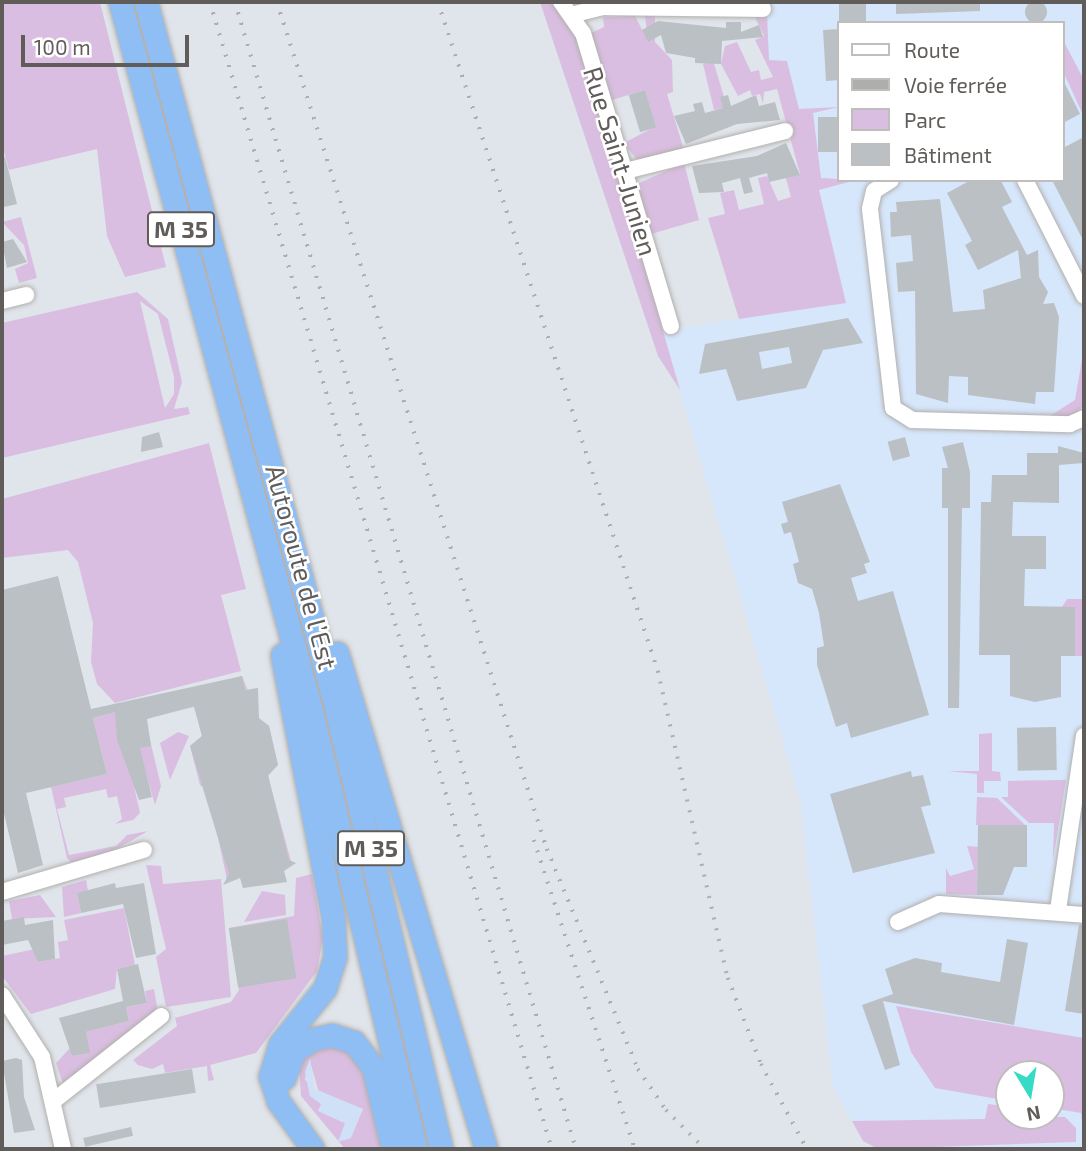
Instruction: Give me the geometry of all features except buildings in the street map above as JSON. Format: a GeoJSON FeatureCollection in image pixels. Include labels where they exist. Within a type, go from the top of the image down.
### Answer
{"type":"FeatureCollection","features":[{"type":"Feature","properties":{"kind":"highway","name":"Autoroute de l’Est"},"geometry":{"type":"LineString","coordinates":[[120,2],[284,611],[415,1149]]}},
{"type":"Feature","properties":{"kind":"highway","name":"Autoroute de l’Est"},"geometry":{"type":"LineString","coordinates":[[146,2],[294,549],[441,1149]]}},
{"type":"Feature","properties":{"kind":"highway"},"geometry":{"type":"LineString","coordinates":[[294,549],[313,569],[486,1149]]}},
{"type":"Feature","properties":{"kind":"highway"},"geometry":{"type":"LineString","coordinates":[[284,611],[279,643],[335,940],[332,972],[280,1044],[270,1076],[278,1101],[313,1149]]}},
{"type":"Feature","properties":{"kind":"highway"},"geometry":{"type":"LineString","coordinates":[[294,1149],[267,1096],[264,1068],[322,972],[324,871]]}},
{"type":"Feature","properties":{"kind":"highway"},"geometry":{"type":"LineString","coordinates":[[330,1149],[292,1106],[284,1075],[302,1044],[332,1035],[354,1042],[369,1058],[393,1149]]}},
{"type":"Feature","properties":{"kind":"street"},"geometry":{"type":"LineString","coordinates":[[566,8],[602,4],[743,5],[763,9]]}},
{"type":"Feature","properties":{"kind":"street","name":"Rue Saint-Junien"},"geometry":{"type":"LineString","coordinates":[[566,8],[583,33],[671,326]]}},
{"type":"Feature","properties":{"kind":"street"},"geometry":{"type":"LineString","coordinates":[[625,171],[785,131]]}},
{"type":"Feature","properties":{"kind":"street"},"geometry":{"type":"LineString","coordinates":[[888,182],[874,191],[870,209],[893,408],[912,420],[1070,424],[1084,418]]}},
{"type":"Feature","properties":{"kind":"street"},"geometry":{"type":"LineString","coordinates":[[1027,182],[1084,296]]}},
{"type":"Feature","properties":{"kind":"street"},"geometry":{"type":"LineString","coordinates":[[2,301],[26,295]]}},
{"type":"Feature","properties":{"kind":"street"},"geometry":{"type":"LineString","coordinates":[[1058,910],[1084,736]]}},
{"type":"Feature","properties":{"kind":"street"},"geometry":{"type":"LineString","coordinates":[[2,892],[144,850]]}},
{"type":"Feature","properties":{"kind":"street"},"geometry":{"type":"LineString","coordinates":[[898,922],[939,904],[1058,910],[1084,915]]}},
{"type":"Feature","properties":{"kind":"street"},"geometry":{"type":"LineString","coordinates":[[2,995],[34,1042],[56,1099],[63,1149]]}},
{"type":"Feature","properties":{"kind":"street"},"geometry":{"type":"LineString","coordinates":[[56,1099],[161,1016]]}},
{"type":"Feature","properties":{"kind":"shaded area"},"geometry":{"type":"Polygon","coordinates":[[[765,2],[1084,2],[1084,1149],[878,1149],[863,1141],[833,1086],[800,799],[662,331],[845,302],[787,61],[769,60],[765,2]]]}},
{"type":"Feature","properties":{"kind":"green space"},"geometry":{"type":"Polygon","coordinates":[[[2,2],[100,2],[166,267],[125,277],[107,236],[97,149],[9,170],[2,144],[2,2]]]}},
{"type":"Feature","properties":{"kind":"green space"},"geometry":{"type":"Polygon","coordinates":[[[540,2],[552,2],[579,40],[680,390],[658,356],[540,2]]]}},
{"type":"Feature","properties":{"kind":"green space"},"geometry":{"type":"Polygon","coordinates":[[[767,14],[769,60],[787,61],[799,109],[838,107],[813,113],[821,178],[849,182],[819,190],[846,303],[739,319],[708,218],[725,214],[720,193],[734,190],[739,210],[764,204],[758,178],[767,176],[778,201],[791,197],[784,171],[800,174],[777,89],[764,92],[763,104],[760,94],[752,96],[750,90],[738,96],[721,64],[725,46],[737,42],[751,72],[759,70],[761,80],[773,77],[755,40],[764,36],[754,15],[767,14]]]}},
{"type":"Feature","properties":{"kind":"green space"},"geometry":{"type":"Polygon","coordinates":[[[635,16],[648,41],[645,16],[655,16],[655,42],[672,60],[673,92],[667,94],[684,150],[637,160],[624,143],[656,126],[645,90],[612,100],[591,33],[604,27],[603,17],[635,16]]]}},
{"type":"Feature","properties":{"kind":"green space"},"geometry":{"type":"Polygon","coordinates":[[[1065,44],[1084,80],[1084,117],[1065,75],[1065,44]]]}},
{"type":"Feature","properties":{"kind":"green space"},"geometry":{"type":"Polygon","coordinates":[[[713,60],[724,97],[723,108],[714,110],[703,64],[713,60]]]}},
{"type":"Feature","properties":{"kind":"green space"},"geometry":{"type":"Polygon","coordinates":[[[684,163],[699,220],[651,234],[637,184],[684,163]]]}},
{"type":"Feature","properties":{"kind":"green space"},"geometry":{"type":"Polygon","coordinates":[[[21,217],[37,278],[19,283],[15,269],[28,263],[24,245],[2,222],[21,217]]]}},
{"type":"Feature","properties":{"kind":"green space"},"geometry":{"type":"Polygon","coordinates":[[[137,292],[168,319],[182,382],[174,409],[188,407],[190,414],[2,458],[2,323],[137,292]],[[140,301],[165,408],[174,394],[174,377],[158,314],[140,301]]]}},
{"type":"Feature","properties":{"kind":"green space"},"geometry":{"type":"Polygon","coordinates":[[[1084,348],[1084,405],[1071,419],[1048,417],[1075,400],[1084,348]]]}},
{"type":"Feature","properties":{"kind":"green space"},"geometry":{"type":"Polygon","coordinates":[[[209,443],[246,589],[221,595],[241,671],[115,703],[97,684],[91,662],[93,623],[78,562],[68,550],[2,558],[2,499],[209,443]]]}},
{"type":"Feature","properties":{"kind":"green space"},"geometry":{"type":"Polygon","coordinates":[[[1067,599],[1084,599],[1084,656],[1075,656],[1075,607],[1062,607],[1067,599]]]}},
{"type":"Feature","properties":{"kind":"green space"},"geometry":{"type":"Polygon","coordinates":[[[242,676],[260,721],[269,726],[278,765],[268,776],[292,865],[285,866],[283,878],[243,888],[240,876],[227,880],[208,791],[200,785],[190,746],[202,736],[194,707],[145,719],[161,786],[155,805],[141,756],[130,768],[140,813],[133,820],[115,824],[122,819],[117,796],[108,798],[106,789],[64,798],[66,807],[57,809],[69,855],[116,846],[127,835],[148,831],[110,853],[71,862],[67,858],[51,787],[107,774],[93,718],[242,676]]]}},
{"type":"Feature","properties":{"kind":"green space"},"geometry":{"type":"Polygon","coordinates":[[[178,732],[189,736],[170,780],[160,743],[178,732]]]}},
{"type":"Feature","properties":{"kind":"green space"},"geometry":{"type":"Polygon","coordinates":[[[992,733],[992,771],[1000,772],[1001,781],[984,781],[984,793],[977,793],[977,774],[948,771],[979,771],[979,734],[992,733]]]}},
{"type":"Feature","properties":{"kind":"green space"},"geometry":{"type":"Polygon","coordinates":[[[1066,780],[1053,860],[1054,823],[1029,823],[1001,797],[1008,797],[1008,781],[1066,780]]]}},
{"type":"Feature","properties":{"kind":"green space"},"geometry":{"type":"Polygon","coordinates":[[[977,797],[997,798],[1025,825],[976,825],[977,797]]]}},
{"type":"Feature","properties":{"kind":"green space"},"geometry":{"type":"Polygon","coordinates":[[[967,846],[978,847],[977,895],[946,894],[946,868],[950,876],[974,869],[967,846]]]}},
{"type":"Feature","properties":{"kind":"green space"},"geometry":{"type":"Polygon","coordinates":[[[146,865],[161,866],[163,884],[221,879],[231,997],[166,1007],[156,957],[166,949],[146,865]]]}},
{"type":"Feature","properties":{"kind":"green space"},"geometry":{"type":"Polygon","coordinates":[[[312,874],[323,938],[317,971],[256,1053],[210,1065],[214,1080],[208,1081],[207,1066],[165,1073],[163,1064],[152,1069],[138,1065],[133,1060],[177,1026],[175,1018],[231,1002],[239,990],[229,928],[294,916],[296,878],[312,874]]]}},
{"type":"Feature","properties":{"kind":"green space"},"geometry":{"type":"Polygon","coordinates":[[[86,880],[88,891],[77,893],[81,913],[64,917],[62,887],[86,880]]]}},
{"type":"Feature","properties":{"kind":"green space"},"geometry":{"type":"Polygon","coordinates":[[[262,891],[285,895],[286,915],[244,922],[262,891]]]}},
{"type":"Feature","properties":{"kind":"green space"},"geometry":{"type":"Polygon","coordinates":[[[40,895],[56,917],[12,919],[9,901],[40,895]]]}},
{"type":"Feature","properties":{"kind":"green space"},"geometry":{"type":"Polygon","coordinates":[[[124,908],[135,965],[117,969],[115,989],[31,1014],[2,976],[2,956],[35,949],[38,962],[60,958],[58,942],[68,940],[64,920],[124,908]]]}},
{"type":"Feature","properties":{"kind":"green space"},"geometry":{"type":"Polygon","coordinates":[[[154,989],[158,1012],[64,1087],[56,1063],[70,1048],[72,1056],[89,1053],[86,1032],[129,1021],[126,1007],[147,1003],[145,991],[154,989]]]}},
{"type":"Feature","properties":{"kind":"green space"},"geometry":{"type":"Polygon","coordinates":[[[896,1006],[1084,1038],[1084,1142],[1081,1113],[1065,1110],[1065,1060],[995,1060],[995,1099],[935,1088],[911,1052],[896,1006]]]}},
{"type":"Feature","properties":{"kind":"green space"},"geometry":{"type":"Polygon","coordinates":[[[346,1046],[362,1061],[384,1149],[345,1149],[301,1096],[299,1063],[314,1048],[346,1046]],[[310,1062],[305,1079],[322,1104],[319,1111],[345,1123],[363,1109],[319,1093],[310,1062]]]}},
{"type":"Feature","properties":{"kind":"green space"},"geometry":{"type":"Polygon","coordinates":[[[988,1104],[995,1105],[995,1130],[1065,1130],[1065,1117],[1076,1128],[1076,1142],[878,1149],[863,1141],[852,1121],[985,1119],[988,1104]]]}},
{"type":"Feature","properties":{"kind":"sand"},"geometry":{"type":"Polygon","coordinates":[[[310,1058],[315,1089],[363,1109],[351,1138],[338,1142],[345,1123],[318,1111],[321,1104],[310,1096],[305,1072],[310,1058]]]}},
{"type":"Feature","properties":{"kind":"railway"},"geometry":{"type":"LineString","coordinates":[[210,2],[552,1149]]}},
{"type":"Feature","properties":{"kind":"railway"},"geometry":{"type":"LineString","coordinates":[[235,2],[576,1149]]}},
{"type":"Feature","properties":{"kind":"railway"},"geometry":{"type":"LineString","coordinates":[[277,2],[547,849],[638,1069],[666,1110],[705,1149]]}},
{"type":"Feature","properties":{"kind":"railway"},"geometry":{"type":"LineString","coordinates":[[438,2],[658,671],[728,978],[761,1064],[807,1149]]}},
{"type":"Feature","properties":{"kind":"railway"},"geometry":{"type":"LineString","coordinates":[[534,840],[635,1149]]}}]}
